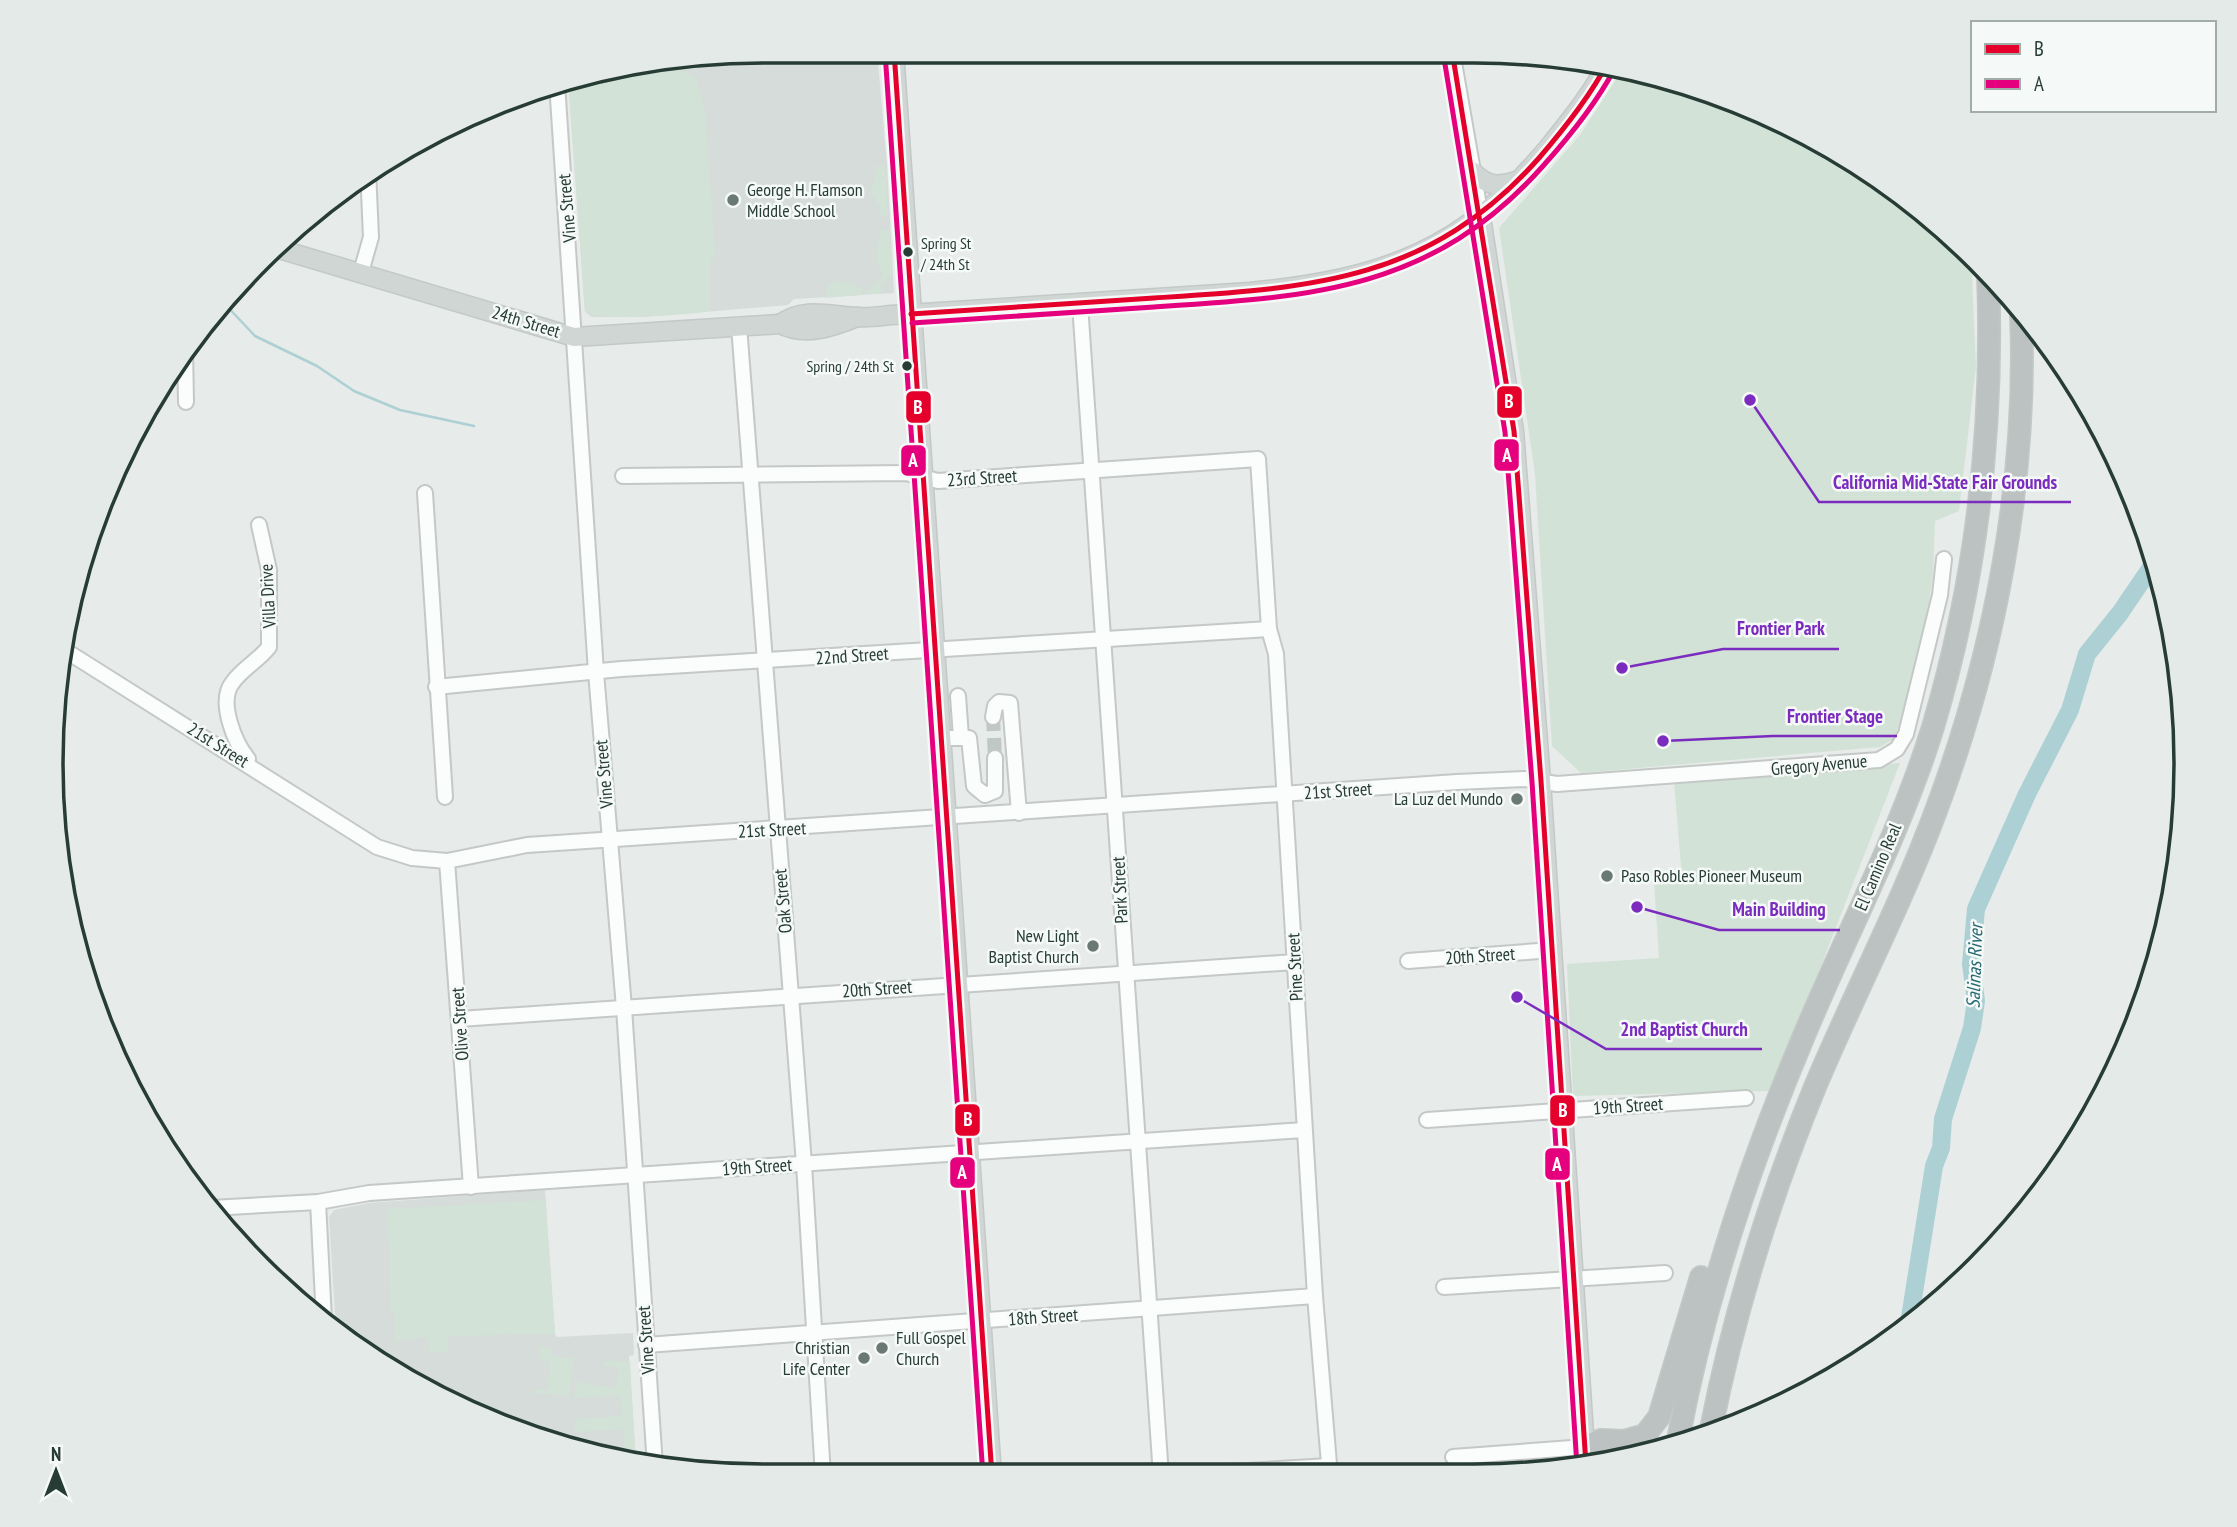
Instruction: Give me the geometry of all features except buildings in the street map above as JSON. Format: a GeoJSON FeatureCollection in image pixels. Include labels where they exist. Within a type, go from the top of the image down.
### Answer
{"type":"FeatureCollection","features":[{"type":"Feature","properties":{"kind":"highway","name":"El Camino Real"},"geometry":{"type":"LineString","coordinates":[[1680,1433],[1710,1298],[1735,1214],[1804,1035],[1880,868],[1933,727],[1962,606],[1978,524],[1990,379],[1988,289]]}},
{"type":"Feature","properties":{"kind":"highway","name":"El Camino Real"},"geometry":{"type":"LineString","coordinates":[[1712,1422],[1722,1375],[1771,1204],[1815,1089],[1929,828],[1970,706],[1992,625],[2007,533],[2020,401],[2021,327]]}},
{"type":"Feature","properties":{"kind":"highway"},"geometry":{"type":"LineString","coordinates":[[1587,1455],[1601,1440],[1624,1441],[1645,1435],[1659,1417],[1702,1277],[1742,1164],[1791,1048],[1804,1035]]}},
{"type":"Feature","properties":{"kind":"main road"},"geometry":{"type":"LineString","coordinates":[[895,63],[979,1321],[991,1464]]}},
{"type":"Feature","properties":{"kind":"main road","name":"24th Street"},"geometry":{"type":"LineString","coordinates":[[287,251],[574,337],[780,324],[793,330],[831,328],[857,317],[1305,287],[1364,274],[1434,246],[1481,217],[1518,180],[1574,115],[1600,74]]}},
{"type":"Feature","properties":{"kind":"main road"},"geometry":{"type":"LineString","coordinates":[[1472,171],[1482,181],[1493,186],[1518,180]]}},
{"type":"Feature","properties":{"kind":"main road"},"geometry":{"type":"LineString","coordinates":[[1481,217],[1514,430],[1541,780],[1586,1455]]}},
{"type":"Feature","properties":{"kind":"street"},"geometry":{"type":"LineString","coordinates":[[1454,63],[1481,217]]}},
{"type":"Feature","properties":{"kind":"street","name":"Vine Street"},"geometry":{"type":"LineString","coordinates":[[558,94],[596,672],[624,1008],[654,1455]]}},
{"type":"Feature","properties":{"kind":"street"},"geometry":{"type":"LineString","coordinates":[[361,272],[371,237],[369,185]]}},
{"type":"Feature","properties":{"kind":"street","name":"Park Street"},"geometry":{"type":"LineString","coordinates":[[1080,304],[1160,1464]]}},
{"type":"Feature","properties":{"kind":"street","name":"Oak Street"},"geometry":{"type":"LineString","coordinates":[[739,326],[804,1164],[822,1464]]}},
{"type":"Feature","properties":{"kind":"street"},"geometry":{"type":"LineString","coordinates":[[185,368],[186,402]]}},
{"type":"Feature","properties":{"kind":"street","name":"23rd Street"},"geometry":{"type":"LineString","coordinates":[[622,476],[906,473],[938,481],[1258,459]]}},
{"type":"Feature","properties":{"kind":"street","name":"Pine Street"},"geometry":{"type":"LineString","coordinates":[[1258,459],[1269,629],[1276,654],[1304,1130],[1328,1464]]}},
{"type":"Feature","properties":{"kind":"street"},"geometry":{"type":"LineString","coordinates":[[425,493],[445,797]]}},
{"type":"Feature","properties":{"kind":"street","name":"Villa Drive"},"geometry":{"type":"LineString","coordinates":[[256,768],[239,747],[227,699],[230,685],[269,647],[269,570],[259,525]]}},
{"type":"Feature","properties":{"kind":"street","name":"Gregory Avenue"},"geometry":{"type":"LineString","coordinates":[[1541,780],[1557,784],[1879,760],[1897,749],[1906,734],[1937,608],[1944,559]]}},
{"type":"Feature","properties":{"kind":"street","name":"22nd Street"},"geometry":{"type":"LineString","coordinates":[[436,687],[596,672],[1269,629]]}},
{"type":"Feature","properties":{"kind":"street","name":"21st Street"},"geometry":{"type":"LineString","coordinates":[[72,654],[256,768],[377,847],[412,858],[447,861],[527,845],[1457,782],[1541,780]]}},
{"type":"Feature","properties":{"kind":"street"},"geometry":{"type":"LineString","coordinates":[[958,696],[961,737]]}},
{"type":"Feature","properties":{"kind":"street"},"geometry":{"type":"LineString","coordinates":[[993,717],[995,706],[999,702],[1010,703],[1018,813]]}},
{"type":"Feature","properties":{"kind":"street"},"geometry":{"type":"LineString","coordinates":[[940,738],[961,737],[970,741],[976,816]]}},
{"type":"Feature","properties":{"kind":"street"},"geometry":{"type":"LineString","coordinates":[[974,786],[985,795],[995,791],[995,758]]}},
{"type":"Feature","properties":{"kind":"street","name":"Olive Street"},"geometry":{"type":"LineString","coordinates":[[447,861],[471,1187]]}},
{"type":"Feature","properties":{"kind":"street","name":"20th Street"},"geometry":{"type":"LineString","coordinates":[[1408,961],[1552,950]]}},
{"type":"Feature","properties":{"kind":"street","name":"20th Street"},"geometry":{"type":"LineString","coordinates":[[460,1019],[1295,962]]}},
{"type":"Feature","properties":{"kind":"street","name":"19th Street"},"geometry":{"type":"LineString","coordinates":[[1427,1120],[1746,1098]]}},
{"type":"Feature","properties":{"kind":"street","name":"19th Street"},"geometry":{"type":"LineString","coordinates":[[222,1207],[317,1202],[369,1192],[1304,1130]]}},
{"type":"Feature","properties":{"kind":"street"},"geometry":{"type":"LineString","coordinates":[[317,1202],[323,1308]]}},
{"type":"Feature","properties":{"kind":"street"},"geometry":{"type":"LineString","coordinates":[[1444,1287],[1665,1273]]}},
{"type":"Feature","properties":{"kind":"street","name":"18th Street"},"geometry":{"type":"LineString","coordinates":[[646,1345],[1315,1296]]}},
{"type":"Feature","properties":{"kind":"street"},"geometry":{"type":"LineString","coordinates":[[1453,1457],[1577,1456]]}},
{"type":"Feature","properties":{"kind":"shaded area","name":"George H. Flamson Middle School"},"geometry":{"type":"Polygon","coordinates":[[[878,63],[894,293],[794,299],[788,305],[643,317],[592,317],[585,312],[569,91],[627,76],[718,64],[878,63]]]}},
{"type":"Feature","properties":{"kind":"shaded area"},"geometry":{"type":"Polygon","coordinates":[[[545,1190],[555,1334],[557,1337],[633,1333],[634,1355],[629,1356],[635,1452],[582,1440],[495,1411],[413,1370],[335,1318],[329,1217],[334,1210],[369,1203],[545,1190]]]}},
{"type":"Feature","properties":{"kind":"green space"},"geometry":{"type":"Polygon","coordinates":[[[679,68],[696,79],[705,111],[715,253],[710,261],[710,311],[625,317],[585,312],[569,91],[627,76],[679,68]]]}},
{"type":"Feature","properties":{"kind":"green space"},"geometry":{"type":"Polygon","coordinates":[[[1617,78],[1699,100],[1783,135],[1863,181],[1900,208],[1972,271],[1976,367],[1959,511],[1935,521],[1933,573],[1925,633],[1895,738],[1880,747],[1581,773],[1552,746],[1535,474],[1499,228],[1580,135],[1617,78]]]}},
{"type":"Feature","properties":{"kind":"green space"},"geometry":{"type":"Polygon","coordinates":[[[885,165],[888,215],[879,216],[880,208],[871,192],[876,174],[875,166],[885,165]]]}},
{"type":"Feature","properties":{"kind":"green space"},"geometry":{"type":"Polygon","coordinates":[[[880,230],[890,230],[892,275],[881,285],[882,294],[864,294],[883,276],[876,258],[880,230]]]}},
{"type":"Feature","properties":{"kind":"green space"},"geometry":{"type":"Polygon","coordinates":[[[838,280],[863,288],[861,295],[825,298],[828,285],[838,280]]]}},
{"type":"Feature","properties":{"kind":"green space"},"geometry":{"type":"Polygon","coordinates":[[[1900,763],[1808,999],[1768,1091],[1573,1096],[1567,964],[1659,958],[1654,881],[1682,878],[1674,781],[1900,763]]]}},
{"type":"Feature","properties":{"kind":"green space"},"geometry":{"type":"Polygon","coordinates":[[[545,1200],[555,1334],[448,1336],[448,1352],[429,1353],[428,1337],[395,1341],[395,1317],[390,1308],[388,1209],[545,1200]]]}},
{"type":"Feature","properties":{"kind":"green space"},"geometry":{"type":"Polygon","coordinates":[[[540,1346],[551,1350],[553,1357],[574,1358],[569,1396],[534,1393],[535,1389],[547,1390],[550,1362],[539,1360],[540,1346]]]}},
{"type":"Feature","properties":{"kind":"green space"},"geometry":{"type":"Polygon","coordinates":[[[604,1361],[630,1362],[635,1452],[623,1450],[623,1429],[575,1432],[575,1419],[622,1416],[620,1395],[574,1398],[576,1382],[616,1388],[619,1368],[603,1365],[604,1361]]]}},
{"type":"Feature","properties":{"kind":"waterway"},"geometry":{"type":"LineString","coordinates":[[230,310],[255,336],[317,366],[354,391],[400,410],[474,426]]}},
{"type":"Feature","properties":{"kind":"waterway","name":"Salinas River"},"geometry":{"type":"LineString","coordinates":[[1911,1310],[1934,1166],[1941,1148],[1943,1119],[1972,1028],[1976,1001],[1971,964],[1976,909],[2027,794],[2070,710],[2087,654],[2147,573]]}},
{"type":"Feature","properties":{"kind":"tunnel"},"geometry":{"type":"LineString","coordinates":[[993,717],[995,758]]}},
{"type":"Feature","properties":{"kind":"transit line","name":"A"},"geometry":{"type":"LineString","coordinates":[[886,63],[982,1464]]}},
{"type":"Feature","properties":{"kind":"transit line","name":"B"},"geometry":{"type":"LineString","coordinates":[[895,63],[991,1464]]}},
{"type":"Feature","properties":{"kind":"transit line","name":"A"},"geometry":{"type":"LineString","coordinates":[[1445,63],[1505,432],[1532,782],[1576,1456]]}},
{"type":"Feature","properties":{"kind":"transit line","name":"B"},"geometry":{"type":"LineString","coordinates":[[1454,63],[1514,431],[1541,781],[1585,1455]]}},
{"type":"Feature","properties":{"kind":"transit line","name":"B"},"geometry":{"type":"LineString","coordinates":[[911,314],[1264,289],[1315,282],[1363,271],[1410,255],[1454,231],[1497,199],[1558,136],[1601,75]]}},
{"type":"Feature","properties":{"kind":"transit line","name":"A"},"geometry":{"type":"LineString","coordinates":[[912,323],[1265,298],[1317,291],[1366,280],[1413,263],[1457,239],[1501,208],[1573,131],[1610,76]]}},
{"type":"Feature","properties":{"kind":"place","name":"George H. Flamson Middle School"},"geometry":{"type":"Point","coordinates":[733,200]}},
{"type":"Feature","properties":{"kind":"place","name":"Spring St / 24th St"},"geometry":{"type":"Point","coordinates":[908,252]}},
{"type":"Feature","properties":{"kind":"place","name":"Spring / 24th St"},"geometry":{"type":"Point","coordinates":[907,366]}},
{"type":"Feature","properties":{"kind":"place","name":"California Mid-State Fair Grounds"},"geometry":{"type":"Point","coordinates":[1750,400]}},
{"type":"Feature","properties":{"kind":"place","name":"Frontier Park"},"geometry":{"type":"Point","coordinates":[1622,668]}},
{"type":"Feature","properties":{"kind":"place","name":"Frontier Stage"},"geometry":{"type":"Point","coordinates":[1663,741]}},
{"type":"Feature","properties":{"kind":"place","name":"La Luz del Mundo"},"geometry":{"type":"Point","coordinates":[1517,799]}},
{"type":"Feature","properties":{"kind":"place","name":"Paso Robles Pioneer Museum"},"geometry":{"type":"Point","coordinates":[1607,876]}},
{"type":"Feature","properties":{"kind":"place","name":"Main Building"},"geometry":{"type":"Point","coordinates":[1637,907]}},
{"type":"Feature","properties":{"kind":"place","name":"New Light Baptist Church"},"geometry":{"type":"Point","coordinates":[1093,946]}},
{"type":"Feature","properties":{"kind":"place","name":"2nd Baptist Church"},"geometry":{"type":"Point","coordinates":[1517,997]}},
{"type":"Feature","properties":{"kind":"place","name":"Full Gospel Church"},"geometry":{"type":"Point","coordinates":[882,1348]}},
{"type":"Feature","properties":{"kind":"place","name":"Christian Life Center"},"geometry":{"type":"Point","coordinates":[864,1358]}}]}
